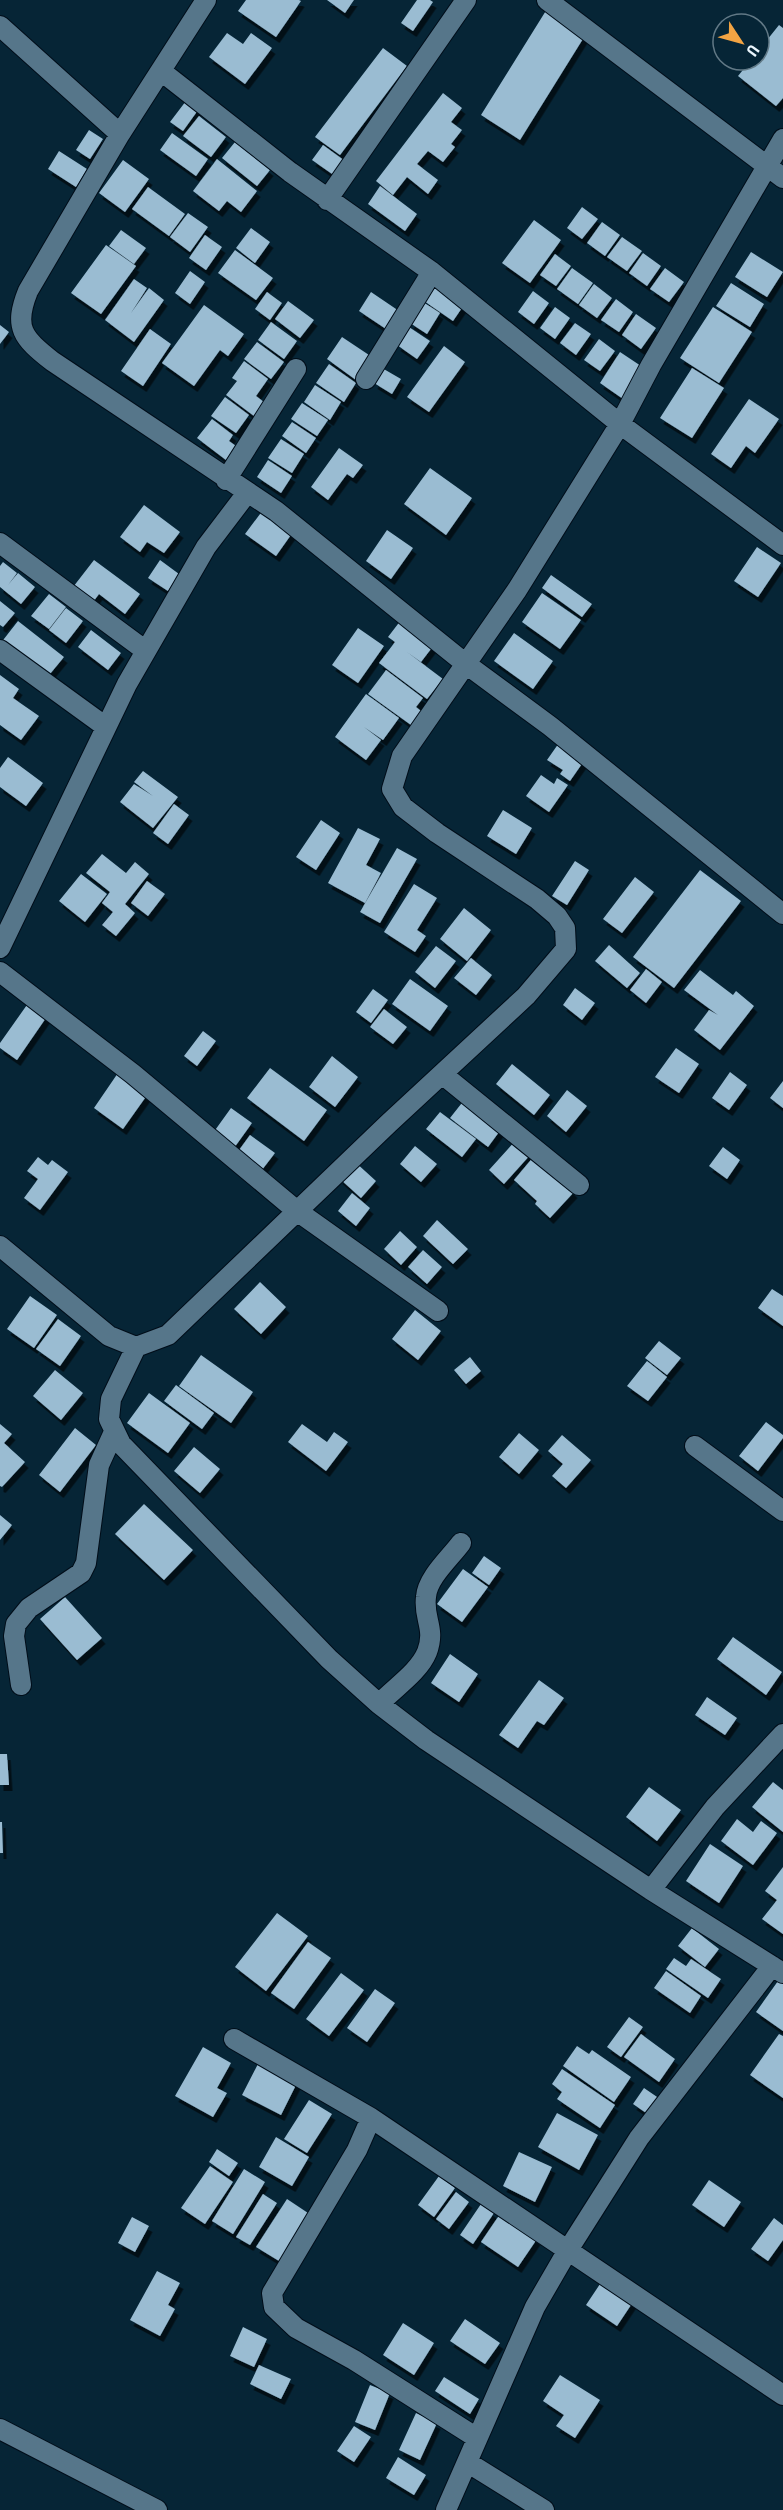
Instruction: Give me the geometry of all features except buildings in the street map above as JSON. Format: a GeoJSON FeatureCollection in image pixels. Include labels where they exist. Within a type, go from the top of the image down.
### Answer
{"type":"FeatureCollection","features":[{"type":"Feature","properties":{"kind":"street"},"geometry":{"type":"LineString","coordinates":[[206,0],[120,134],[28,291],[20,310],[22,331],[33,346],[52,362],[226,480],[276,511],[466,664],[550,726],[783,914]]}},
{"type":"Feature","properties":{"kind":"street"},"geometry":{"type":"LineString","coordinates":[[327,200],[466,0]]}},
{"type":"Feature","properties":{"kind":"street"},"geometry":{"type":"LineString","coordinates":[[547,0],[783,178]]}},
{"type":"Feature","properties":{"kind":"street"},"geometry":{"type":"LineString","coordinates":[[0,26],[120,134]]}},
{"type":"Feature","properties":{"kind":"street"},"geometry":{"type":"LineString","coordinates":[[161,71],[327,200],[432,272],[620,424],[783,545]]}},
{"type":"Feature","properties":{"kind":"street"},"geometry":{"type":"LineString","coordinates":[[0,1246],[109,1336],[136,1347],[168,1335],[526,996],[566,949],[565,928],[557,916],[537,899],[403,807],[392,789],[402,756],[517,590],[620,424],[651,365],[783,139]]}},
{"type":"Feature","properties":{"kind":"street"},"geometry":{"type":"LineString","coordinates":[[366,379],[432,272]]}},
{"type":"Feature","properties":{"kind":"street"},"geometry":{"type":"LineString","coordinates":[[226,480],[296,369]]}},
{"type":"Feature","properties":{"kind":"street"},"geometry":{"type":"LineString","coordinates":[[0,948],[106,727],[146,651],[206,547],[247,493]]}},
{"type":"Feature","properties":{"kind":"street"},"geometry":{"type":"LineString","coordinates":[[0,543],[146,651]]}},
{"type":"Feature","properties":{"kind":"street"},"geometry":{"type":"LineString","coordinates":[[0,650],[106,727]]}},
{"type":"Feature","properties":{"kind":"street"},"geometry":{"type":"LineString","coordinates":[[0,972],[133,1074],[297,1211],[438,1311]]}},
{"type":"Feature","properties":{"kind":"street"},"geometry":{"type":"LineString","coordinates":[[442,1074],[579,1185]]}},
{"type":"Feature","properties":{"kind":"street"},"geometry":{"type":"LineString","coordinates":[[136,1347],[111,1399],[109,1419],[121,1444],[329,1659],[380,1704],[426,1740],[651,1890],[777,1969],[639,2138],[568,2250],[535,2307],[446,2510]]}},
{"type":"Feature","properties":{"kind":"street"},"geometry":{"type":"LineString","coordinates":[[21,1685],[14,1636],[16,1624],[29,1608],[81,1573],[86,1563],[99,1465],[114,1432]]}},
{"type":"Feature","properties":{"kind":"street"},"geometry":{"type":"LineString","coordinates":[[695,1446],[783,1511]]}},
{"type":"Feature","properties":{"kind":"street"},"geometry":{"type":"LineString","coordinates":[[380,1704],[426,1654],[432,1633],[426,1609],[426,1595],[436,1576],[461,1543]]}},
{"type":"Feature","properties":{"kind":"street"},"geometry":{"type":"LineString","coordinates":[[651,1890],[715,1807],[783,1734]]}},
{"type":"Feature","properties":{"kind":"street"},"geometry":{"type":"LineString","coordinates":[[234,2039],[371,2118],[783,2395]]}},
{"type":"Feature","properties":{"kind":"street"},"geometry":{"type":"LineString","coordinates":[[371,2118],[357,2150],[272,2293],[274,2307],[296,2328],[354,2360],[477,2438]]}},
{"type":"Feature","properties":{"kind":"street"},"geometry":{"type":"LineString","coordinates":[[0,2429],[157,2510]]}},
{"type":"Feature","properties":{"kind":"street"},"geometry":{"type":"LineString","coordinates":[[467,2462],[544,2510]]}}]}
